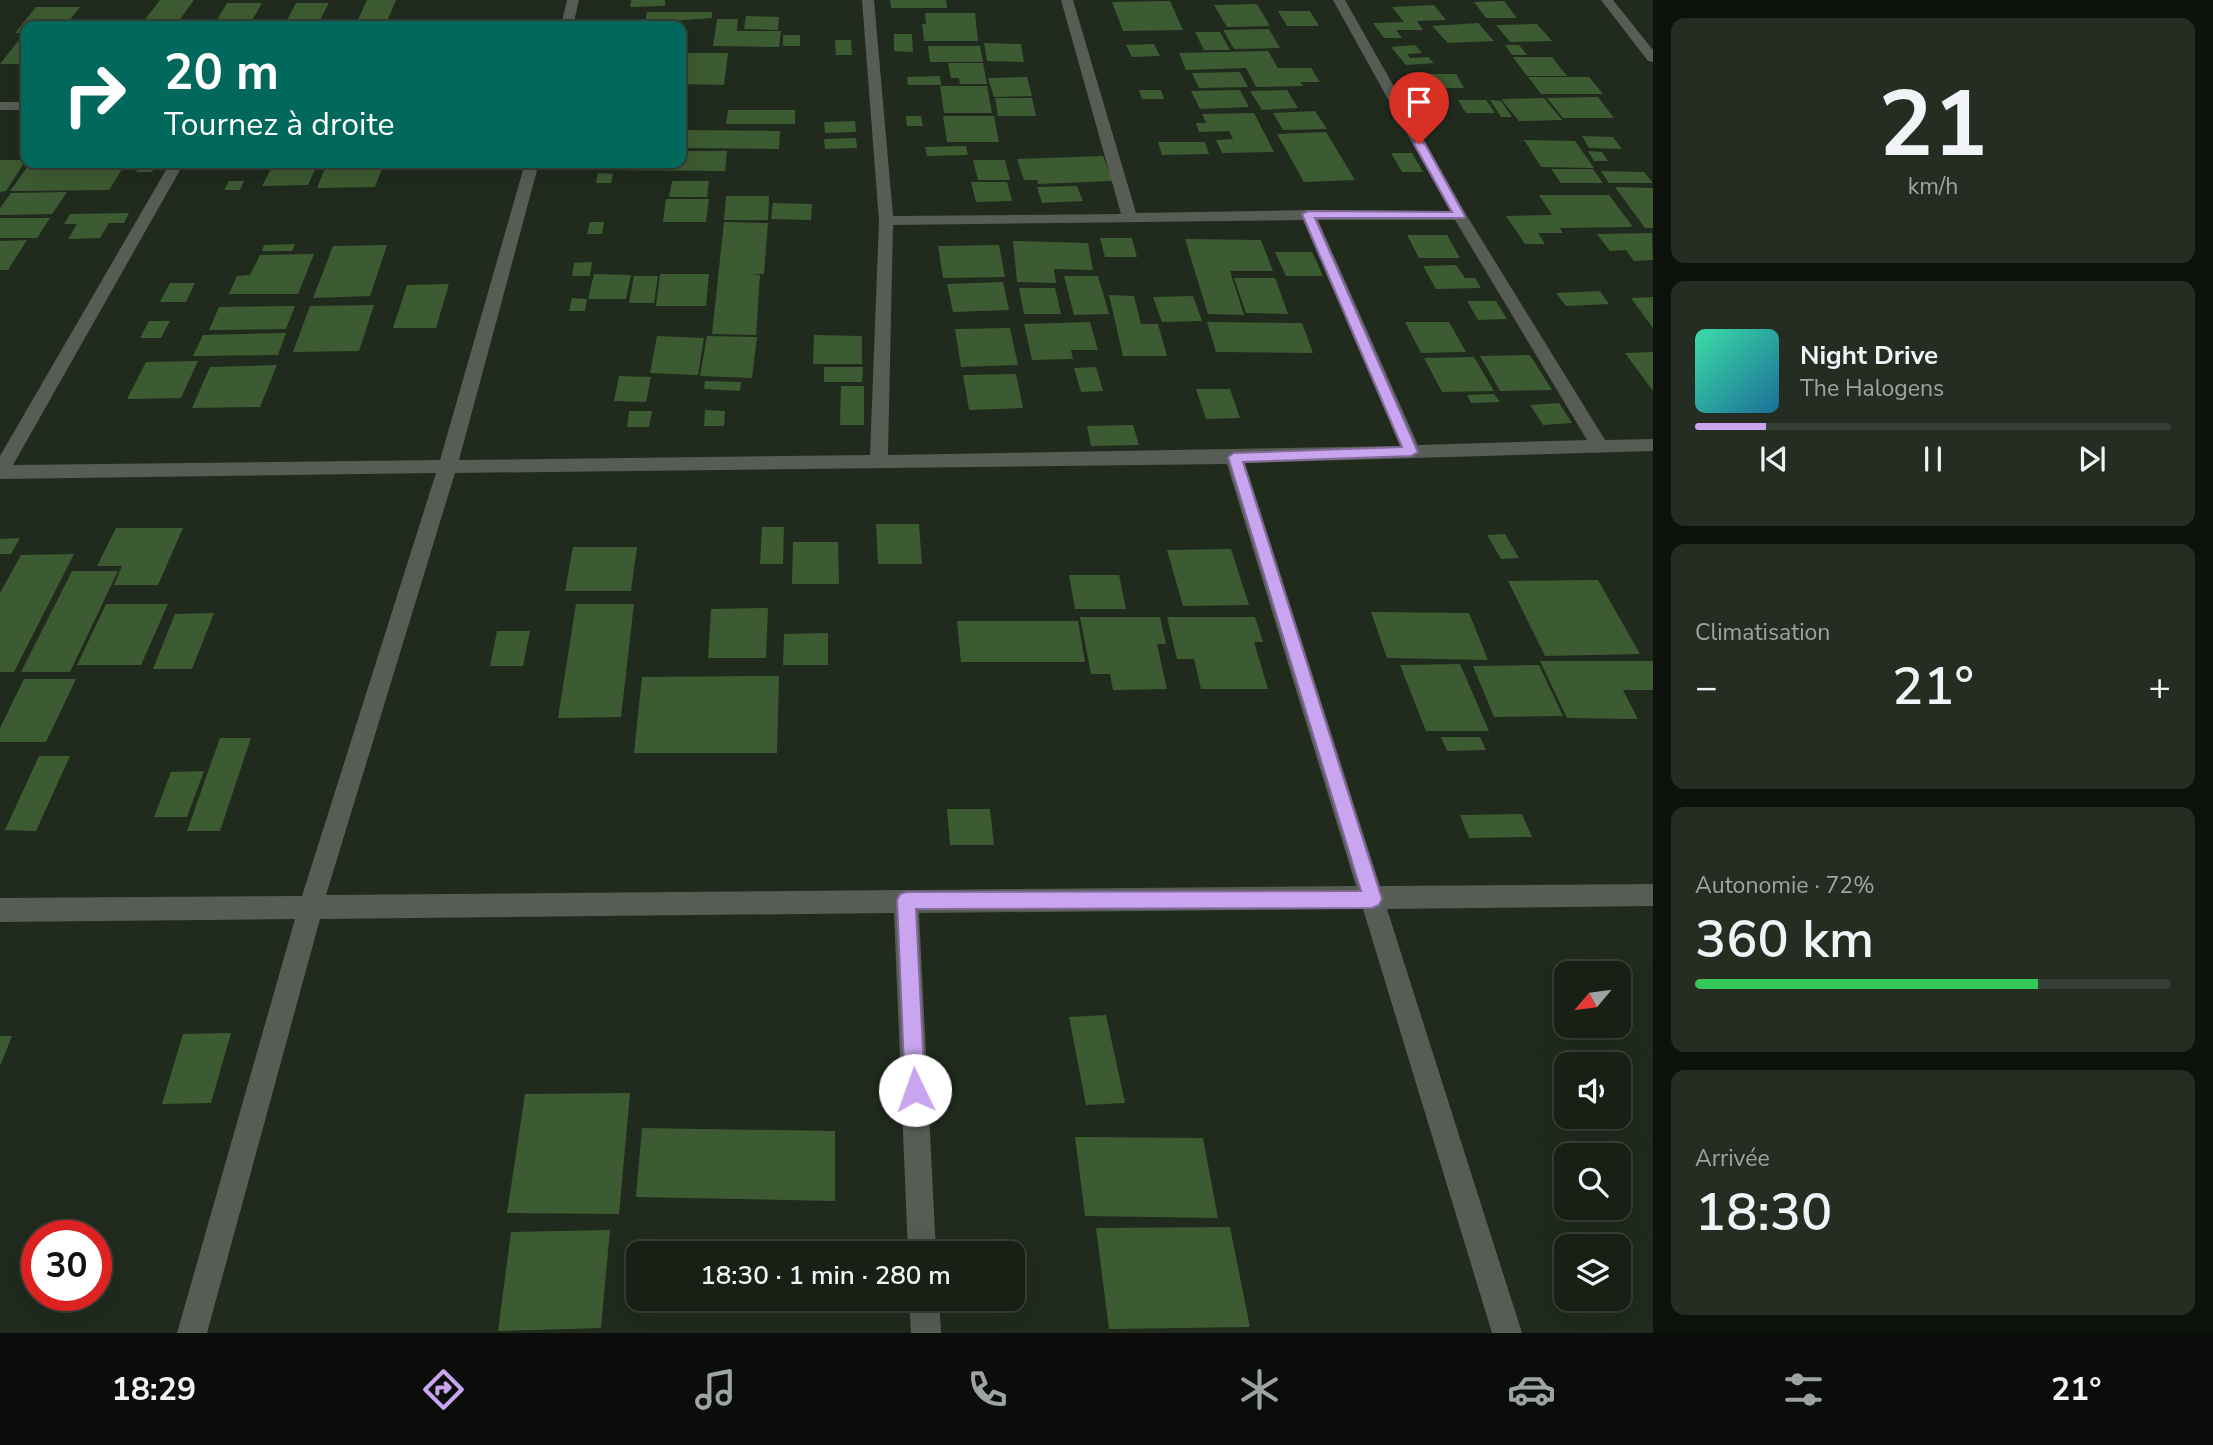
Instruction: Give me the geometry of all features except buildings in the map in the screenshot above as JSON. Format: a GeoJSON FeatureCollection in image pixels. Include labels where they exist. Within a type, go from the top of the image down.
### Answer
{"type":"FeatureCollection","features":[{"type":"Feature","properties":{"kind":"street"},"geometry":{"type":"LineString","coordinates":[[568,21],[573,0]]}},
{"type":"Feature","properties":{"kind":"street"},"geometry":{"type":"LineString","coordinates":[[868,0],[886,221],[879,460]]}},
{"type":"Feature","properties":{"kind":"street"},"geometry":{"type":"LineString","coordinates":[[1068,0],[1129,219]]}},
{"type":"Feature","properties":{"kind":"street"},"geometry":{"type":"LineString","coordinates":[[1339,0],[1460,216],[1600,447]]}},
{"type":"Feature","properties":{"kind":"street"},"geometry":{"type":"LineString","coordinates":[[1607,0],[1653,58]]}},
{"type":"Feature","properties":{"kind":"street"},"geometry":{"type":"LineString","coordinates":[[0,106],[21,106]]}},
{"type":"Feature","properties":{"kind":"street"},"geometry":{"type":"LineString","coordinates":[[0,472],[174,168]]}},
{"type":"Feature","properties":{"kind":"street"},"geometry":{"type":"LineString","coordinates":[[192,1333],[311,906],[448,465],[531,168]]}},
{"type":"Feature","properties":{"kind":"street"},"geometry":{"type":"LineString","coordinates":[[886,221],[1308,214],[1460,216]]}},
{"type":"Feature","properties":{"kind":"street"},"geometry":{"type":"LineString","coordinates":[[1308,214],[1411,452]]}},
{"type":"Feature","properties":{"kind":"street"},"geometry":{"type":"LineString","coordinates":[[0,472],[1234,457],[1653,445]]}},
{"type":"Feature","properties":{"kind":"street"},"geometry":{"type":"LineString","coordinates":[[1234,457],[1507,1333]]}},
{"type":"Feature","properties":{"kind":"street"},"geometry":{"type":"LineString","coordinates":[[0,910],[1653,895]]}},
{"type":"Feature","properties":{"kind":"street"},"geometry":{"type":"LineString","coordinates":[[906,900],[921,1241]]}},
{"type":"Feature","properties":{"kind":"street"},"geometry":{"type":"LineString","coordinates":[[925,1311],[926,1333]]}},
{"type":"Feature","properties":{"kind":"route"},"geometry":{"type":"LineString","coordinates":[[915,1090],[906,900],[1372,899],[1234,457],[1411,452],[1308,214],[1460,216],[1419,144]]}}]}
